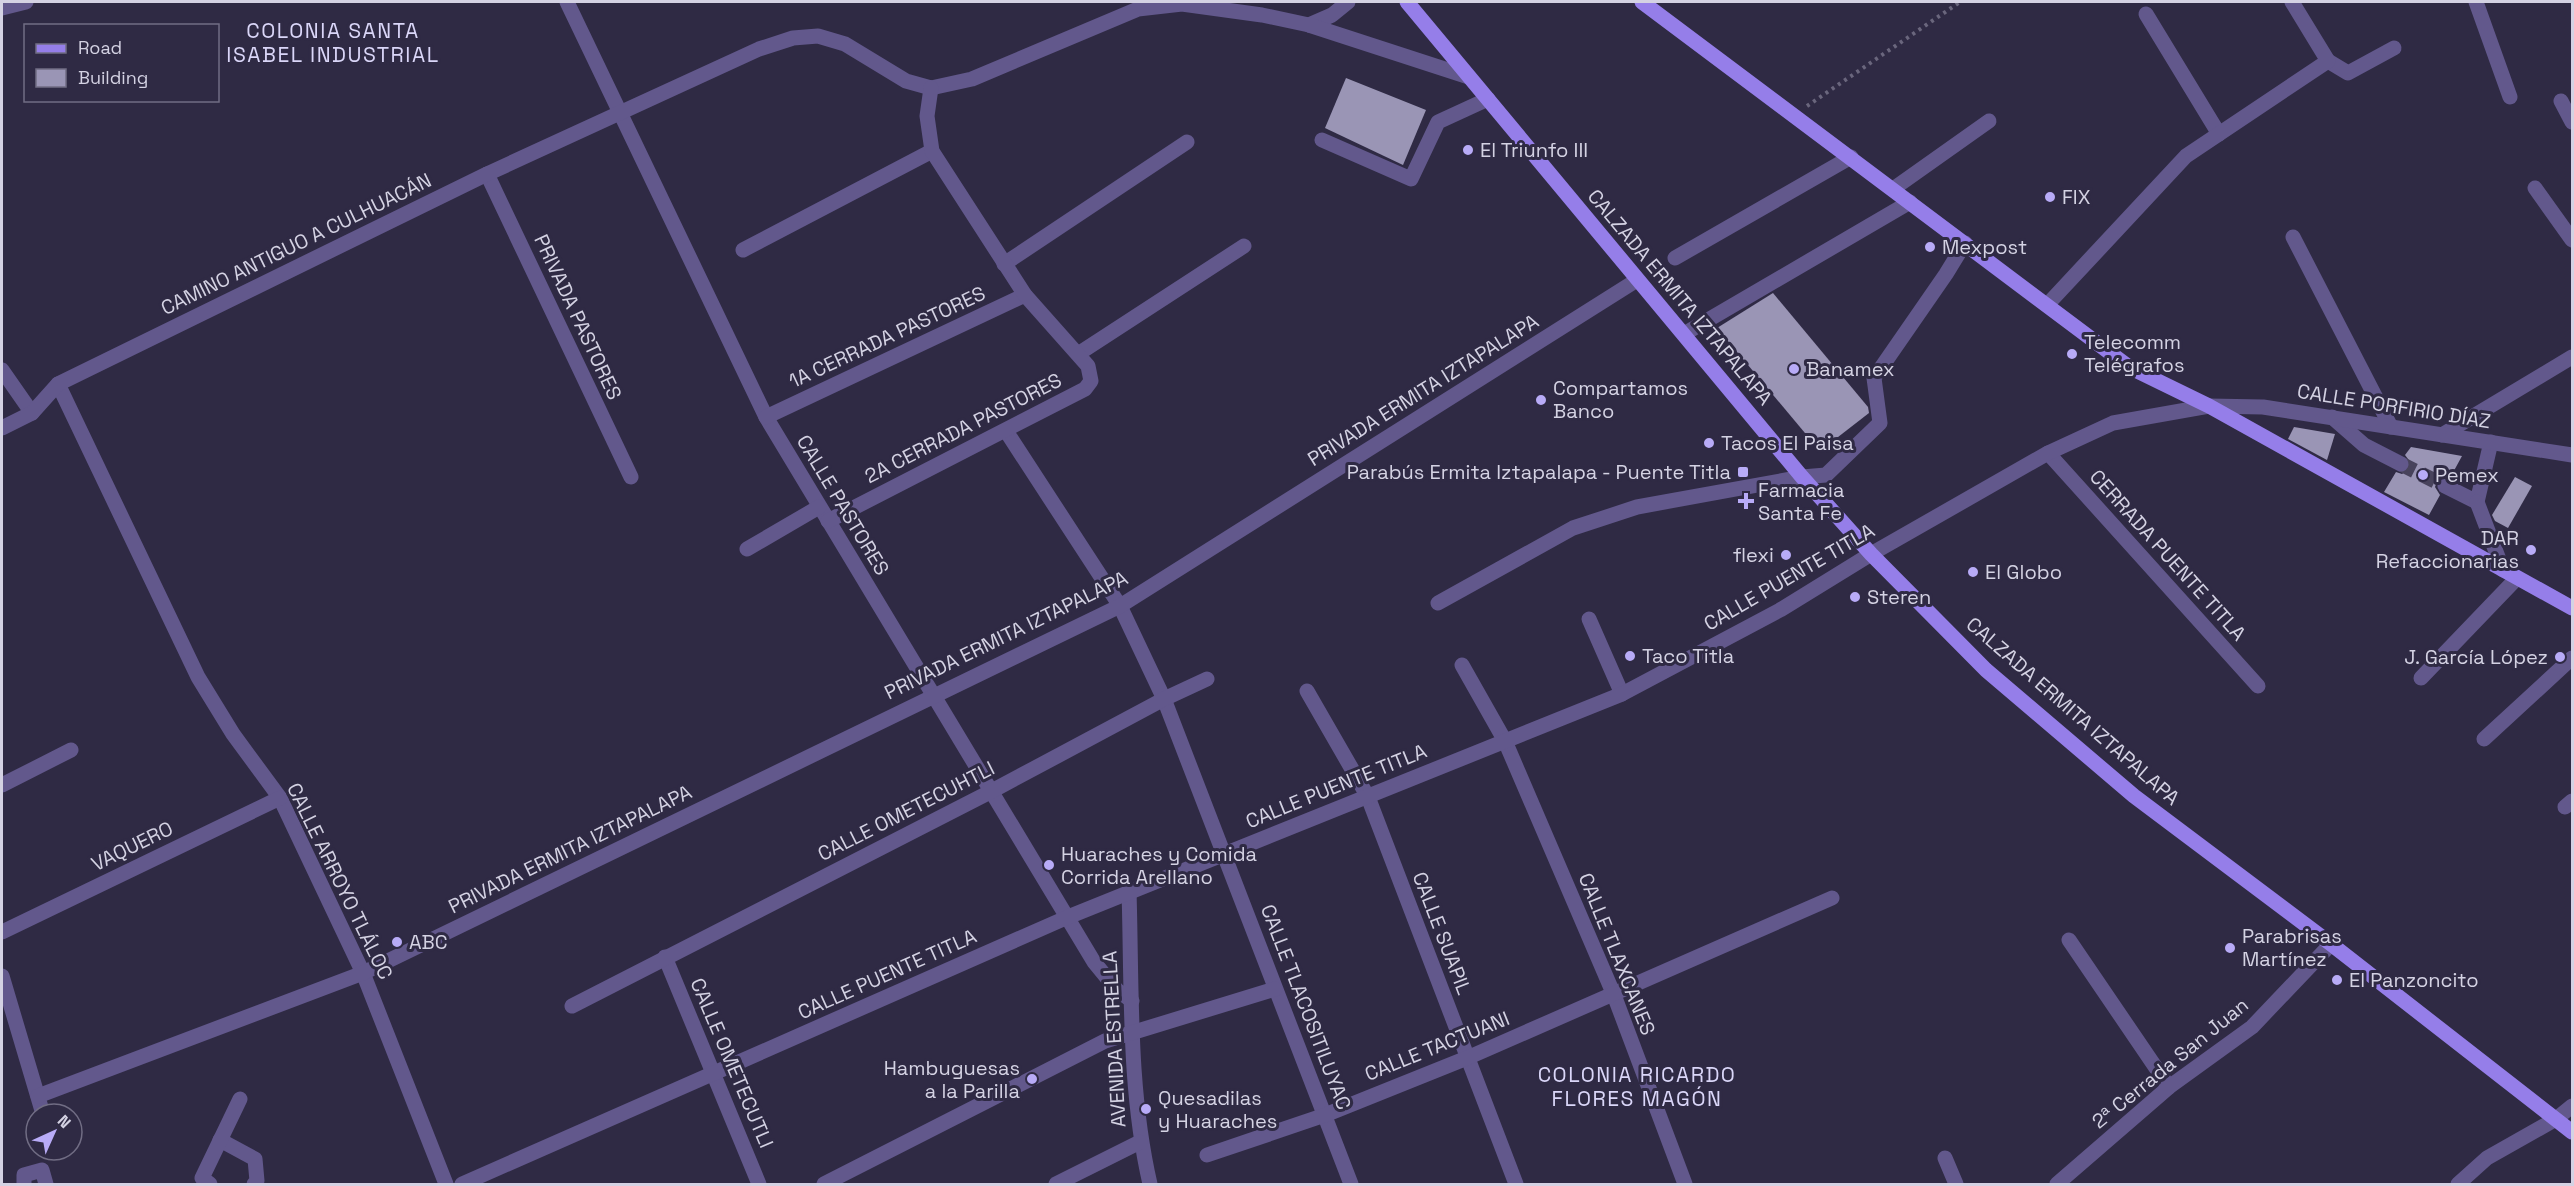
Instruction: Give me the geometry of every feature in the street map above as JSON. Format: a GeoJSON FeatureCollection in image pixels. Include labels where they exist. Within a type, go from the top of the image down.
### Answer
{"type":"FeatureCollection","features":[{"type":"Feature","properties":{"kind":"main road","name":"CALZADA ERMITA IZTAPALAPA"},"geometry":{"type":"LineString","coordinates":[[1407,2],[1802,477],[1870,554],[1986,670],[2116,781],[2331,944],[2572,1132]]}},
{"type":"Feature","properties":{"kind":"main road"},"geometry":{"type":"LineString","coordinates":[[1642,2],[2128,367],[2209,406],[2572,608]]}},
{"type":"Feature","properties":{"kind":"street"},"geometry":{"type":"LineString","coordinates":[[2,8],[26,2]]}},
{"type":"Feature","properties":{"kind":"street","name":"CALLE PASTORES"},"geometry":{"type":"LineString","coordinates":[[567,2],[766,417],[1094,962],[1118,990],[1132,1001]]}},
{"type":"Feature","properties":{"kind":"street"},"geometry":{"type":"LineString","coordinates":[[1309,25],[1332,15],[1347,2]]}},
{"type":"Feature","properties":{"kind":"street"},"geometry":{"type":"LineString","coordinates":[[2292,2],[2328,61],[2348,73],[2394,48]]}},
{"type":"Feature","properties":{"kind":"street"},"geometry":{"type":"LineString","coordinates":[[2476,2],[2510,97]]}},
{"type":"Feature","properties":{"kind":"street"},"geometry":{"type":"LineString","coordinates":[[1245,246],[1078,354],[1025,295],[932,151],[927,116],[931,88],[972,79],[1138,9],[1182,4],[1262,15],[1309,25],[1469,77]]}},
{"type":"Feature","properties":{"kind":"street"},"geometry":{"type":"LineString","coordinates":[[2146,14],[2218,134]]}},
{"type":"Feature","properties":{"kind":"street","name":"CAMINO ANTIGUO A CULHUACÁN"},"geometry":{"type":"LineString","coordinates":[[2,428],[32,413],[58,384],[487,174],[759,50],[793,38],[818,36],[845,44],[906,81],[931,88]]}},
{"type":"Feature","properties":{"kind":"street"},"geometry":{"type":"LineString","coordinates":[[2047,305],[2186,156],[2328,61]]}},
{"type":"Feature","properties":{"kind":"street"},"geometry":{"type":"LineString","coordinates":[[1322,140],[1411,179],[1438,122],[1488,99]]}},
{"type":"Feature","properties":{"kind":"street"},"geometry":{"type":"LineString","coordinates":[[2561,101],[2572,122]]}},
{"type":"Feature","properties":{"kind":"street"},"geometry":{"type":"LineString","coordinates":[[1893,189],[1989,121]]}},
{"type":"Feature","properties":{"kind":"street"},"geometry":{"type":"LineString","coordinates":[[1004,264],[1187,141]]}},
{"type":"Feature","properties":{"kind":"street"},"geometry":{"type":"LineString","coordinates":[[742,250],[932,151]]}},
{"type":"Feature","properties":{"kind":"street"},"geometry":{"type":"LineString","coordinates":[[1675,258],[1851,157]]}},
{"type":"Feature","properties":{"kind":"street","name":"PRIVADA PASTORES"},"geometry":{"type":"LineString","coordinates":[[487,174],[631,477]]}},
{"type":"Feature","properties":{"kind":"street"},"geometry":{"type":"LineString","coordinates":[[2535,188],[2572,240]]}},
{"type":"Feature","properties":{"kind":"street"},"geometry":{"type":"LineString","coordinates":[[1684,334],[1910,202]]}},
{"type":"Feature","properties":{"kind":"street"},"geometry":{"type":"LineString","coordinates":[[2294,237],[2391,427]]}},
{"type":"Feature","properties":{"kind":"street"},"geometry":{"type":"LineString","coordinates":[[1438,603],[1573,528],[1636,507],[1802,477],[1826,475],[1880,423],[1874,378],[1965,243]]}},
{"type":"Feature","properties":{"kind":"street","name":"PRIVADA ERMITA IZTAPALAPA"},"geometry":{"type":"LineString","coordinates":[[38,1096],[363,974],[1120,606],[1637,280]]}},
{"type":"Feature","properties":{"kind":"street","name":"1A CERRADA PASTORES"},"geometry":{"type":"LineString","coordinates":[[766,417],[1025,295]]}},
{"type":"Feature","properties":{"kind":"street","name":"2A CERRADA PASTORES"},"geometry":{"type":"LineString","coordinates":[[828,521],[1085,389],[1091,381],[1088,366],[1078,354]]}},
{"type":"Feature","properties":{"kind":"street"},"geometry":{"type":"LineString","coordinates":[[2442,435],[2572,357]]}},
{"type":"Feature","properties":{"kind":"street"},"geometry":{"type":"LineString","coordinates":[[2,370],[32,413]]}},
{"type":"Feature","properties":{"kind":"street","name":"CALLE ARROYO TLÁLOC"},"geometry":{"type":"LineString","coordinates":[[58,384],[198,677],[232,734],[280,798],[363,974],[446,1185]]}},
{"type":"Feature","properties":{"kind":"street","name":"CALLE PORFIRIO DÍAZ"},"geometry":{"type":"LineString","coordinates":[[2209,406],[2263,407],[2572,455]]}},
{"type":"Feature","properties":{"kind":"street","name":"CALLE PUENTE TITLA"},"geometry":{"type":"LineString","coordinates":[[462,1185],[1129,891],[1622,694],[1780,610],[1870,554],[2048,453],[2113,423],[2209,406]]}},
{"type":"Feature","properties":{"kind":"street"},"geometry":{"type":"LineString","coordinates":[[2332,417],[2364,445],[2400,464]]}},
{"type":"Feature","properties":{"kind":"street","name":"CALLE TLACOSITILUYAC"},"geometry":{"type":"LineString","coordinates":[[1006,431],[1120,606],[1164,699],[1225,852],[1351,1185]]}},
{"type":"Feature","properties":{"kind":"street"},"geometry":{"type":"LineString","coordinates":[[2492,442],[2477,502],[2503,570]]}},
{"type":"Feature","properties":{"kind":"street","name":"CERRADA PUENTE TITLA"},"geometry":{"type":"LineString","coordinates":[[2048,453],[2258,686]]}},
{"type":"Feature","properties":{"kind":"street"},"geometry":{"type":"LineString","coordinates":[[2445,486],[2477,502]]}},
{"type":"Feature","properties":{"kind":"street"},"geometry":{"type":"LineString","coordinates":[[747,549],[819,507]]}},
{"type":"Feature","properties":{"kind":"street"},"geometry":{"type":"LineString","coordinates":[[2421,678],[2517,578]]}},
{"type":"Feature","properties":{"kind":"street"},"geometry":{"type":"LineString","coordinates":[[1588,619],[1622,694]]}},
{"type":"Feature","properties":{"kind":"street"},"geometry":{"type":"LineString","coordinates":[[2484,739],[2572,658]]}},
{"type":"Feature","properties":{"kind":"street"},"geometry":{"type":"LineString","coordinates":[[1462,665],[1505,741]]}},
{"type":"Feature","properties":{"kind":"street","name":"CALLE OMETECUHTLI"},"geometry":{"type":"LineString","coordinates":[[572,1006],[990,792],[1164,699],[1207,679]]}},
{"type":"Feature","properties":{"kind":"street","name":"CALLE SUAPIL"},"geometry":{"type":"LineString","coordinates":[[1307,691],[1368,797],[1516,1185]]}},
{"type":"Feature","properties":{"kind":"street","name":"CALLE TLAXCANES"},"geometry":{"type":"LineString","coordinates":[[1505,741],[1614,996],[1685,1185]]}},
{"type":"Feature","properties":{"kind":"street"},"geometry":{"type":"LineString","coordinates":[[2,785],[71,750]]}},
{"type":"Feature","properties":{"kind":"street","name":"VAQUERO"},"geometry":{"type":"LineString","coordinates":[[2,932],[280,798]]}},
{"type":"Feature","properties":{"kind":"street","name":"AVENIDA ESTRELLA"},"geometry":{"type":"LineString","coordinates":[[1129,891],[1132,1033],[1140,1142],[1150,1185]]}},
{"type":"Feature","properties":{"kind":"street","name":"CALLE TACTUANI"},"geometry":{"type":"LineString","coordinates":[[1207,1155],[1326,1115],[1467,1058],[1614,996],[1832,898]]}},
{"type":"Feature","properties":{"kind":"street"},"geometry":{"type":"LineString","coordinates":[[2069,940],[2169,1087]]}},
{"type":"Feature","properties":{"kind":"street","name":"2ª Cerrada San Juan"},"geometry":{"type":"LineString","coordinates":[[2057,1185],[2169,1087],[2252,1027],[2331,944]]}},
{"type":"Feature","properties":{"kind":"street","name":"CALLE OMETECUTLI"},"geometry":{"type":"LineString","coordinates":[[665,957],[759,1185]]}},
{"type":"Feature","properties":{"kind":"street"},"geometry":{"type":"LineString","coordinates":[[2,976],[40,1102]]}},
{"type":"Feature","properties":{"kind":"street"},"geometry":{"type":"LineString","coordinates":[[824,1185],[1104,1041],[1275,989]]}},
{"type":"Feature","properties":{"kind":"street"},"geometry":{"type":"LineString","coordinates":[[210,1185],[202,1178],[240,1099]]}},
{"type":"Feature","properties":{"kind":"street"},"geometry":{"type":"LineString","coordinates":[[2458,1185],[2487,1158],[2556,1119],[2572,1106]]}},
{"type":"Feature","properties":{"kind":"street"},"geometry":{"type":"LineString","coordinates":[[220,1140],[255,1159],[257,1181],[255,1185]]}},
{"type":"Feature","properties":{"kind":"street"},"geometry":{"type":"LineString","coordinates":[[1056,1185],[1140,1142]]}},
{"type":"Feature","properties":{"kind":"street"},"geometry":{"type":"LineString","coordinates":[[1945,1158],[1956,1185]]}},
{"type":"Feature","properties":{"kind":"street"},"geometry":{"type":"LineString","coordinates":[[24,1185],[24,1175],[42,1170],[46,1185]]}},
{"type":"Feature","properties":{"kind":"path"},"geometry":{"type":"LineString","coordinates":[[1794,114],[1960,2]]}},
{"type":"Feature","properties":{"kind":"building"},"geometry":{"type":"Polygon","coordinates":[[[1346,78],[1426,110],[1403,165],[1325,128],[1346,78]]]}},
{"type":"Feature","properties":{"kind":"building","name":"Banamex"},"geometry":{"type":"Polygon","coordinates":[[[1773,293],[1868,407],[1869,413],[1820,451],[1717,328],[1773,293]]]}},
{"type":"Feature","properties":{"kind":"building"},"geometry":{"type":"Polygon","coordinates":[[[2294,427],[2335,434],[2327,460],[2288,439],[2294,427]]]}},
{"type":"Feature","properties":{"kind":"building","name":"Pemex"},"geometry":{"type":"Polygon","coordinates":[[[2411,447],[2462,456],[2450,478],[2444,476],[2437,481],[2435,487],[2440,495],[2429,515],[2384,492],[2396,472],[2402,474],[2409,469],[2411,463],[2405,455],[2411,447]]]}},
{"type":"Feature","properties":{"kind":"building"},"geometry":{"type":"Polygon","coordinates":[[[2515,477],[2532,486],[2508,528],[2495,521],[2492,515],[2515,477]]]}},
{"type":"Feature","properties":{"kind":"tunnel"},"geometry":{"type":"LineString","coordinates":[[2401,464],[2445,486]]}},
{"type":"Feature","properties":{"kind":"place","name":"El Triunfo III"},"geometry":{"type":"Point","coordinates":[1468,150]}},
{"type":"Feature","properties":{"kind":"place","name":"FIX"},"geometry":{"type":"Point","coordinates":[2050,197]}},
{"type":"Feature","properties":{"kind":"place","name":"Mexpost"},"geometry":{"type":"Point","coordinates":[1930,247]}},
{"type":"Feature","properties":{"kind":"place","name":"Telecomm Telégrafos"},"geometry":{"type":"Point","coordinates":[2072,354]}},
{"type":"Feature","properties":{"kind":"place","name":"Banamex"},"geometry":{"type":"Point","coordinates":[1794,369]}},
{"type":"Feature","properties":{"kind":"place","name":"Compartamos Banco"},"geometry":{"type":"Point","coordinates":[1541,400]}},
{"type":"Feature","properties":{"kind":"place","name":"Tacos El Paisa"},"geometry":{"type":"Point","coordinates":[1709,443]}},
{"type":"Feature","properties":{"kind":"place","name":"Parabús Ermita Iztapalapa - Puente Titla"},"geometry":{"type":"Point","coordinates":[1743,472]}},
{"type":"Feature","properties":{"kind":"place","name":"Pemex"},"geometry":{"type":"Point","coordinates":[2423,475]}},
{"type":"Feature","properties":{"kind":"place","name":"Farmacia Santa Fe"},"geometry":{"type":"Point","coordinates":[1746,501]}},
{"type":"Feature","properties":{"kind":"place","name":"DAR Refaccionarias"},"geometry":{"type":"Point","coordinates":[2531,550]}},
{"type":"Feature","properties":{"kind":"place","name":"flexi"},"geometry":{"type":"Point","coordinates":[1786,555]}},
{"type":"Feature","properties":{"kind":"place","name":"El Globo"},"geometry":{"type":"Point","coordinates":[1973,572]}},
{"type":"Feature","properties":{"kind":"place","name":"Steren"},"geometry":{"type":"Point","coordinates":[1855,597]}},
{"type":"Feature","properties":{"kind":"place","name":"Taco Titla"},"geometry":{"type":"Point","coordinates":[1630,656]}},
{"type":"Feature","properties":{"kind":"place","name":"J. García López"},"geometry":{"type":"Point","coordinates":[2560,657]}},
{"type":"Feature","properties":{"kind":"place","name":"Huaraches y Comida Corrida Arellano"},"geometry":{"type":"Point","coordinates":[1049,865]}},
{"type":"Feature","properties":{"kind":"place","name":"ABC"},"geometry":{"type":"Point","coordinates":[397,942]}},
{"type":"Feature","properties":{"kind":"place","name":"Parabrisas Martínez"},"geometry":{"type":"Point","coordinates":[2230,948]}},
{"type":"Feature","properties":{"kind":"place","name":"El Panzoncito"},"geometry":{"type":"Point","coordinates":[2337,980]}},
{"type":"Feature","properties":{"kind":"place","name":"Hambuguesas a la Parilla"},"geometry":{"type":"Point","coordinates":[1032,1079]}},
{"type":"Feature","properties":{"kind":"place","name":"Quesadilas y Huaraches"},"geometry":{"type":"Point","coordinates":[1146,1109]}},
{"type":"Feature","properties":{"kind":"district","name":"COLONIA SANTA ISABEL INDUSTRIAL"},"geometry":{"type":"Point","coordinates":[333,42]}},
{"type":"Feature","properties":{"kind":"district","name":"COLONIA RICARDO FLORES MAGÓN"},"geometry":{"type":"Point","coordinates":[1637,1086]}}]}
